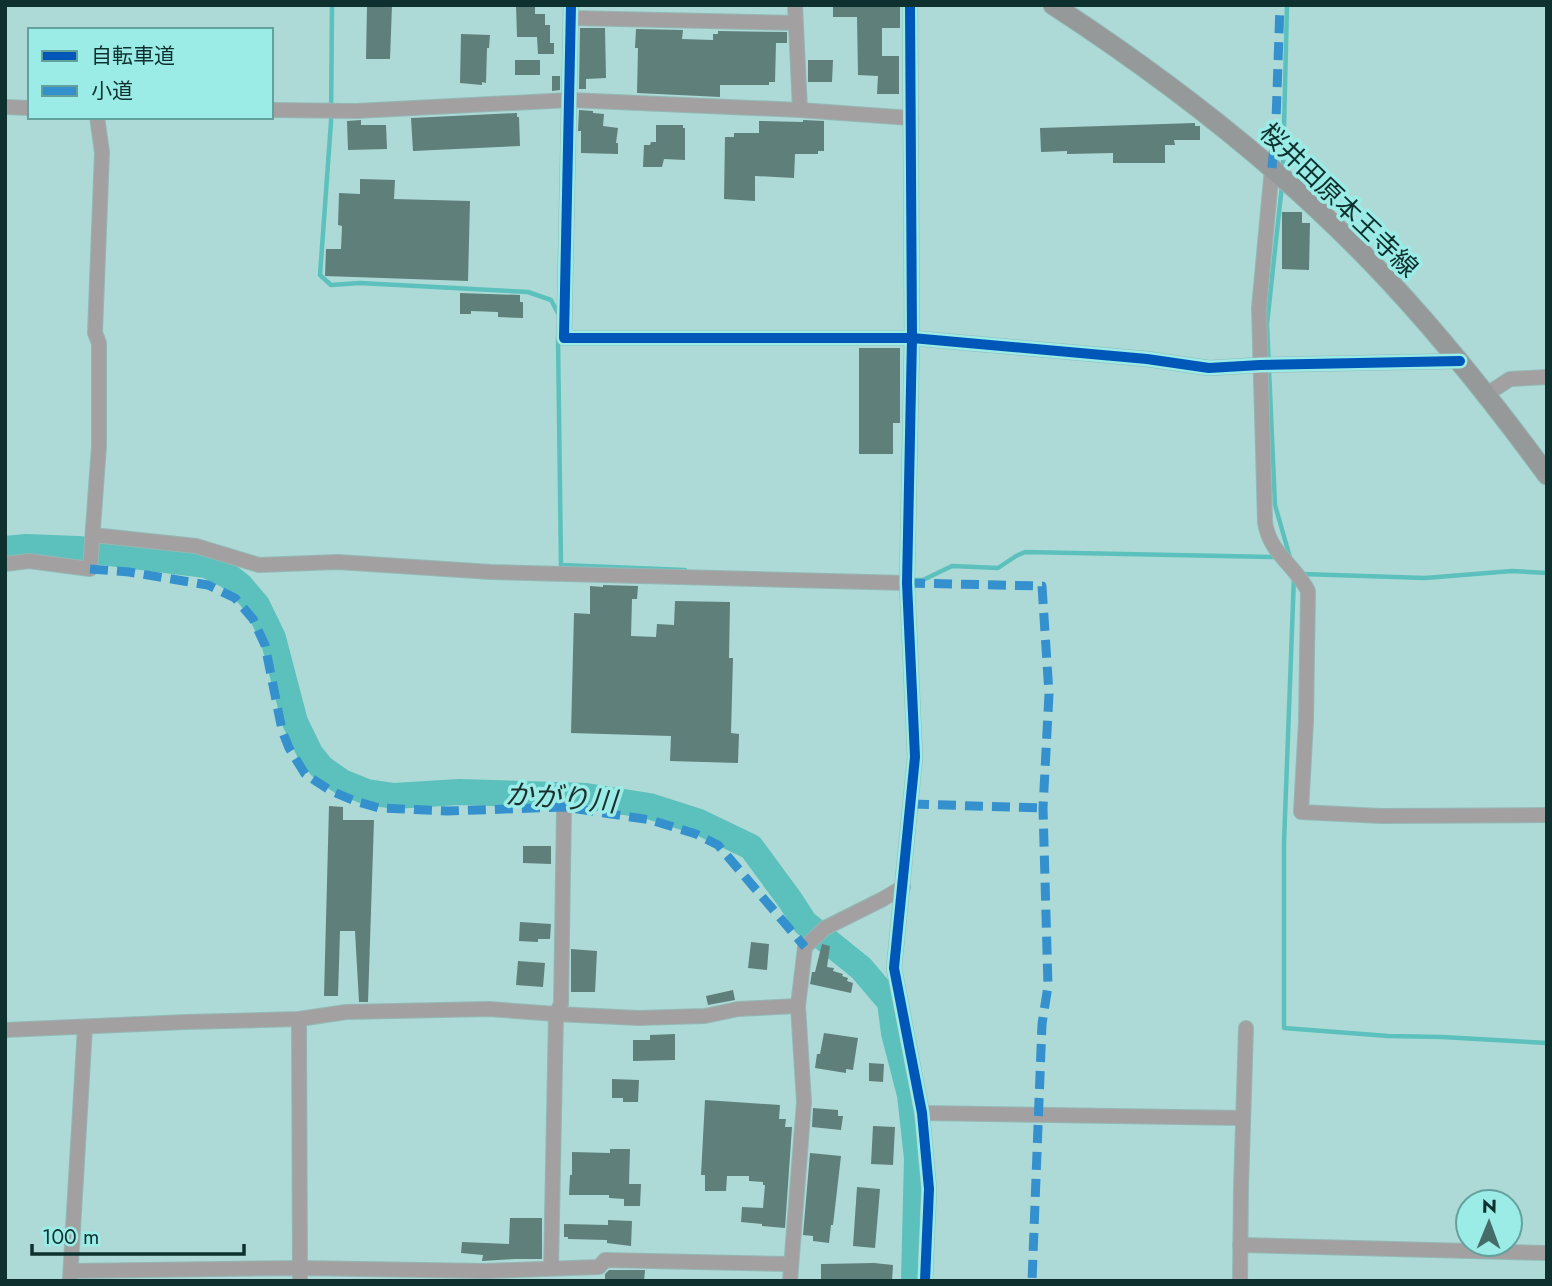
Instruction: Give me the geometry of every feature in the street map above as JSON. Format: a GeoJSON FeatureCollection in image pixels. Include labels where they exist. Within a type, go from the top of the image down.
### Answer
{"type":"FeatureCollection","features":[{"type":"Feature","properties":{"kind":"main road","name":"桜井田原本王寺線"},"geometry":{"type":"LineString","coordinates":[[1054,5],[1171,86],[1221,125],[1333,224],[1372,262],[1460,361],[1547,475]]}},
{"type":"Feature","properties":{"kind":"street"},"geometry":{"type":"LineString","coordinates":[[795,5],[800,110]]}},
{"type":"Feature","properties":{"kind":"street"},"geometry":{"type":"LineString","coordinates":[[910,5],[912,338],[907,583],[915,757],[894,968],[922,1113],[929,1189],[927,1281]]}},
{"type":"Feature","properties":{"kind":"street"},"geometry":{"type":"LineString","coordinates":[[795,23],[571,12],[564,338],[912,338],[1147,359],[1209,368],[1460,361]]}},
{"type":"Feature","properties":{"kind":"street"},"geometry":{"type":"LineString","coordinates":[[273,110],[356,111],[570,100],[800,110],[911,118]]}},
{"type":"Feature","properties":{"kind":"street"},"geometry":{"type":"LineString","coordinates":[[5,107],[28,108]]}},
{"type":"Feature","properties":{"kind":"street"},"geometry":{"type":"LineString","coordinates":[[5,564],[29,561],[90,569],[99,446],[99,343],[95,332],[102,152],[97,119]]}},
{"type":"Feature","properties":{"kind":"street"},"geometry":{"type":"LineString","coordinates":[[1272,168],[1259,308],[1266,530],[1275,547],[1308,591],[1306,721],[1301,812],[1381,816],[1547,815]]}},
{"type":"Feature","properties":{"kind":"street"},"geometry":{"type":"LineString","coordinates":[[1487,394],[1510,379],[1547,377]]}},
{"type":"Feature","properties":{"kind":"street"},"geometry":{"type":"LineString","coordinates":[[93,535],[196,546],[259,565],[338,562],[491,572],[907,583]]}},
{"type":"Feature","properties":{"kind":"street"},"geometry":{"type":"LineString","coordinates":[[551,1268],[556,1014],[561,1003],[564,807]]}},
{"type":"Feature","properties":{"kind":"street"},"geometry":{"type":"LineString","coordinates":[[790,1281],[804,1102],[798,1006],[805,947],[825,928],[903,887]]}},
{"type":"Feature","properties":{"kind":"street"},"geometry":{"type":"LineString","coordinates":[[5,1030],[299,1019],[346,1012],[489,1009],[638,1018],[705,1016],[738,1009],[798,1006]]}},
{"type":"Feature","properties":{"kind":"street"},"geometry":{"type":"LineString","coordinates":[[299,1019],[300,1274]]}},
{"type":"Feature","properties":{"kind":"street"},"geometry":{"type":"LineString","coordinates":[[85,1027],[71,1276],[551,1268],[598,1274],[605,1260],[790,1264]]}},
{"type":"Feature","properties":{"kind":"street"},"geometry":{"type":"LineString","coordinates":[[1240,1281],[1246,1028]]}},
{"type":"Feature","properties":{"kind":"street"},"geometry":{"type":"LineString","coordinates":[[922,1113],[1243,1118]]}},
{"type":"Feature","properties":{"kind":"street"},"geometry":{"type":"LineString","coordinates":[[1240,1245],[1547,1253]]}},
{"type":"Feature","properties":{"kind":"building"},"geometry":{"type":"Polygon","coordinates":[[[367,5],[392,5],[390,59],[366,59],[367,5]]]}},
{"type":"Feature","properties":{"kind":"building"},"geometry":{"type":"Polygon","coordinates":[[[516,5],[535,5],[535,14],[545,14],[545,25],[550,25],[550,43],[554,43],[554,54],[538,54],[537,37],[517,37],[516,5]]]}},
{"type":"Feature","properties":{"kind":"building"},"geometry":{"type":"Polygon","coordinates":[[[833,5],[900,5],[900,28],[882,28],[882,56],[899,56],[899,94],[877,94],[878,76],[858,75],[857,17],[833,17],[833,5]]]}},
{"type":"Feature","properties":{"kind":"building"},"geometry":{"type":"Polygon","coordinates":[[[580,28],[605,28],[606,78],[586,79],[586,89],[579,89],[580,28]]]}},
{"type":"Feature","properties":{"kind":"building"},"geometry":{"type":"Polygon","coordinates":[[[636,29],[683,30],[682,39],[713,40],[713,34],[718,34],[718,31],[787,32],[787,43],[776,43],[775,82],[769,82],[769,85],[720,85],[720,97],[637,93],[636,29]]]}},
{"type":"Feature","properties":{"kind":"building"},"geometry":{"type":"Polygon","coordinates":[[[461,34],[490,35],[486,83],[482,82],[482,85],[460,83],[461,34]]]}},
{"type":"Feature","properties":{"kind":"building"},"geometry":{"type":"Polygon","coordinates":[[[515,60],[540,60],[540,75],[515,75],[515,60]]]}},
{"type":"Feature","properties":{"kind":"building"},"geometry":{"type":"Polygon","coordinates":[[[808,60],[833,60],[832,82],[808,82],[808,60]]]}},
{"type":"Feature","properties":{"kind":"building"},"geometry":{"type":"Polygon","coordinates":[[[552,76],[560,76],[560,90],[552,91],[552,76]]]}},
{"type":"Feature","properties":{"kind":"building"},"geometry":{"type":"Polygon","coordinates":[[[579,110],[604,114],[603,126],[618,128],[618,154],[581,153],[579,110]]]}},
{"type":"Feature","properties":{"kind":"building"},"geometry":{"type":"Polygon","coordinates":[[[517,113],[520,146],[413,151],[411,118],[517,113]]]}},
{"type":"Feature","properties":{"kind":"building"},"geometry":{"type":"Polygon","coordinates":[[[361,120],[361,125],[386,125],[387,149],[348,150],[347,121],[361,120]]]}},
{"type":"Feature","properties":{"kind":"building"},"geometry":{"type":"Polygon","coordinates":[[[759,121],[824,121],[824,151],[818,151],[818,154],[795,154],[794,178],[755,176],[755,201],[724,199],[725,137],[734,137],[734,133],[759,133],[759,121]]]}},
{"type":"Feature","properties":{"kind":"building"},"geometry":{"type":"Polygon","coordinates":[[[1195,123],[1195,126],[1200,126],[1200,140],[1174,140],[1175,145],[1165,145],[1165,163],[1113,163],[1113,153],[1041,152],[1040,128],[1195,123]]]}},
{"type":"Feature","properties":{"kind":"building"},"geometry":{"type":"Polygon","coordinates":[[[656,125],[683,125],[685,160],[664,159],[662,167],[643,167],[644,145],[656,142],[656,125]]]}},
{"type":"Feature","properties":{"kind":"building"},"geometry":{"type":"Polygon","coordinates":[[[360,179],[395,180],[394,199],[470,201],[468,281],[325,276],[326,249],[341,249],[342,226],[338,225],[339,193],[360,194],[360,179]]]}},
{"type":"Feature","properties":{"kind":"building"},"geometry":{"type":"Polygon","coordinates":[[[1282,212],[1302,212],[1302,223],[1310,223],[1309,270],[1282,269],[1282,212]]]}},
{"type":"Feature","properties":{"kind":"building"},"geometry":{"type":"Polygon","coordinates":[[[460,293],[520,295],[523,318],[498,317],[498,312],[471,311],[471,314],[460,314],[460,293]]]}},
{"type":"Feature","properties":{"kind":"building"},"geometry":{"type":"Polygon","coordinates":[[[859,348],[900,348],[900,423],[893,423],[893,454],[859,454],[859,348]]]}},
{"type":"Feature","properties":{"kind":"building"},"geometry":{"type":"Polygon","coordinates":[[[590,586],[638,586],[637,599],[632,599],[631,636],[656,637],[657,624],[674,625],[675,601],[730,602],[729,658],[733,658],[731,733],[739,734],[738,763],[670,761],[671,736],[571,733],[574,613],[590,614],[590,586]]]}},
{"type":"Feature","properties":{"kind":"building"},"geometry":{"type":"Polygon","coordinates":[[[329,806],[343,807],[343,820],[374,820],[368,1002],[359,1002],[355,931],[340,931],[338,996],[324,996],[329,806]]]}},
{"type":"Feature","properties":{"kind":"building"},"geometry":{"type":"Polygon","coordinates":[[[523,846],[551,846],[551,864],[523,863],[523,846]]]}},
{"type":"Feature","properties":{"kind":"building"},"geometry":{"type":"Polygon","coordinates":[[[520,922],[551,924],[550,939],[538,939],[538,942],[519,941],[520,922]]]}},
{"type":"Feature","properties":{"kind":"building"},"geometry":{"type":"Polygon","coordinates":[[[751,942],[769,944],[767,970],[748,968],[751,942]]]}},
{"type":"Feature","properties":{"kind":"building"},"geometry":{"type":"Polygon","coordinates":[[[822,944],[830,946],[827,967],[834,968],[833,971],[843,974],[842,976],[848,978],[847,981],[853,983],[851,993],[810,984],[822,944]]]}},
{"type":"Feature","properties":{"kind":"building"},"geometry":{"type":"Polygon","coordinates":[[[571,949],[597,951],[595,992],[571,992],[571,949]]]}},
{"type":"Feature","properties":{"kind":"building"},"geometry":{"type":"Polygon","coordinates":[[[518,961],[545,963],[543,987],[516,985],[518,961]]]}},
{"type":"Feature","properties":{"kind":"building"},"geometry":{"type":"Polygon","coordinates":[[[733,990],[735,1000],[708,1005],[706,996],[733,990]]]}},
{"type":"Feature","properties":{"kind":"building"},"geometry":{"type":"Polygon","coordinates":[[[824,1033],[858,1038],[853,1070],[846,1069],[846,1073],[815,1068],[824,1033]]]}},
{"type":"Feature","properties":{"kind":"building"},"geometry":{"type":"Polygon","coordinates":[[[675,1034],[675,1060],[633,1061],[633,1040],[650,1040],[650,1035],[675,1034]]]}},
{"type":"Feature","properties":{"kind":"building"},"geometry":{"type":"Polygon","coordinates":[[[869,1063],[884,1064],[883,1082],[869,1081],[869,1063]]]}},
{"type":"Feature","properties":{"kind":"building"},"geometry":{"type":"Polygon","coordinates":[[[612,1079],[639,1080],[638,1102],[623,1102],[623,1098],[612,1098],[612,1079]]]}},
{"type":"Feature","properties":{"kind":"building"},"geometry":{"type":"Polygon","coordinates":[[[705,1100],[780,1105],[779,1119],[786,1119],[785,1127],[792,1127],[785,1228],[741,1222],[742,1207],[763,1208],[763,1182],[749,1181],[749,1176],[727,1176],[726,1191],[705,1191],[705,1175],[701,1175],[705,1100]]]}},
{"type":"Feature","properties":{"kind":"building"},"geometry":{"type":"Polygon","coordinates":[[[813,1108],[838,1110],[838,1116],[843,1116],[841,1130],[812,1127],[813,1108]]]}},
{"type":"Feature","properties":{"kind":"building"},"geometry":{"type":"Polygon","coordinates":[[[873,1126],[895,1127],[893,1165],[871,1164],[873,1126]]]}},
{"type":"Feature","properties":{"kind":"building"},"geometry":{"type":"Polygon","coordinates":[[[610,1149],[630,1149],[629,1184],[641,1184],[640,1206],[624,1206],[624,1199],[609,1198],[609,1195],[569,1195],[572,1152],[610,1153],[610,1149]]]}},
{"type":"Feature","properties":{"kind":"building"},"geometry":{"type":"Polygon","coordinates":[[[810,1153],[841,1156],[829,1243],[813,1241],[813,1236],[803,1235],[810,1153]]]}},
{"type":"Feature","properties":{"kind":"building"},"geometry":{"type":"Polygon","coordinates":[[[857,1187],[880,1189],[875,1248],[853,1246],[857,1187]]]}},
{"type":"Feature","properties":{"kind":"building"},"geometry":{"type":"Polygon","coordinates":[[[510,1218],[542,1218],[542,1259],[482,1261],[483,1255],[461,1253],[462,1242],[509,1244],[510,1218]]]}},
{"type":"Feature","properties":{"kind":"building"},"geometry":{"type":"Polygon","coordinates":[[[608,1220],[632,1221],[631,1246],[607,1243],[607,1240],[564,1237],[564,1224],[608,1225],[608,1220]]]}},
{"type":"Feature","properties":{"kind":"building"},"geometry":{"type":"Polygon","coordinates":[[[821,1264],[893,1265],[892,1281],[821,1281],[821,1264]]]}},
{"type":"Feature","properties":{"kind":"building"},"geometry":{"type":"Polygon","coordinates":[[[609,1270],[645,1270],[644,1281],[605,1281],[605,1274],[609,1270]]]}},
{"type":"Feature","properties":{"kind":"waterway"},"geometry":{"type":"LineString","coordinates":[[332,5],[331,122],[320,275],[331,285],[360,283],[528,292],[551,300],[559,315]]}},
{"type":"Feature","properties":{"kind":"waterway"},"geometry":{"type":"LineString","coordinates":[[1283,169],[1287,5]]}},
{"type":"Feature","properties":{"kind":"waterway"},"geometry":{"type":"LineString","coordinates":[[1282,185],[1267,324],[1275,505],[1291,561]]}},
{"type":"Feature","properties":{"kind":"waterway"},"geometry":{"type":"LineString","coordinates":[[558,337],[561,565],[685,570]]}},
{"type":"Feature","properties":{"kind":"waterway","name":"かがり川"},"geometry":{"type":"LineString","coordinates":[[5,549],[78,549],[206,565],[227,575],[240,585],[257,605],[273,638],[295,722],[310,753],[322,768],[342,782],[367,792],[394,796],[459,792],[586,796],[649,806],[699,822],[751,847],[805,923],[861,968],[890,1002],[894,1033],[910,1095],[917,1158],[914,1281]]}},
{"type":"Feature","properties":{"kind":"waterway"},"geometry":{"type":"LineString","coordinates":[[911,580],[923,580],[952,566],[998,568],[1025,552],[1276,557]]}},
{"type":"Feature","properties":{"kind":"waterway"},"geometry":{"type":"LineString","coordinates":[[1302,574],[1425,578],[1512,571],[1547,573]]}},
{"type":"Feature","properties":{"kind":"waterway"},"geometry":{"type":"LineString","coordinates":[[1294,576],[1284,843],[1284,1028],[1547,1043]]}},
{"type":"Feature","properties":{"kind":"marked path"},"geometry":{"type":"LineString","coordinates":[[1272,168],[1280,5]]}},
{"type":"Feature","properties":{"kind":"marked path"},"geometry":{"type":"LineString","coordinates":[[90,569],[129,572],[208,585],[235,598],[253,619],[265,645],[282,730],[289,748],[305,774],[331,791],[379,808],[448,811],[564,807],[651,820],[696,834],[718,845],[805,947]]}},
{"type":"Feature","properties":{"kind":"marked path"},"geometry":{"type":"LineString","coordinates":[[907,583],[1042,586],[1049,694],[1043,808],[1048,986],[1042,1024],[1032,1281]]}},
{"type":"Feature","properties":{"kind":"marked path"},"geometry":{"type":"LineString","coordinates":[[911,804],[1043,808]]}},
{"type":"Feature","properties":{"kind":"cycle path"},"geometry":{"type":"LineString","coordinates":[[571,5],[564,338],[912,338],[1147,359],[1209,368],[1460,361]]}},
{"type":"Feature","properties":{"kind":"cycle path"},"geometry":{"type":"LineString","coordinates":[[910,5],[912,338],[907,583],[915,757],[894,968],[922,1113],[929,1189],[925,1281]]}}]}
